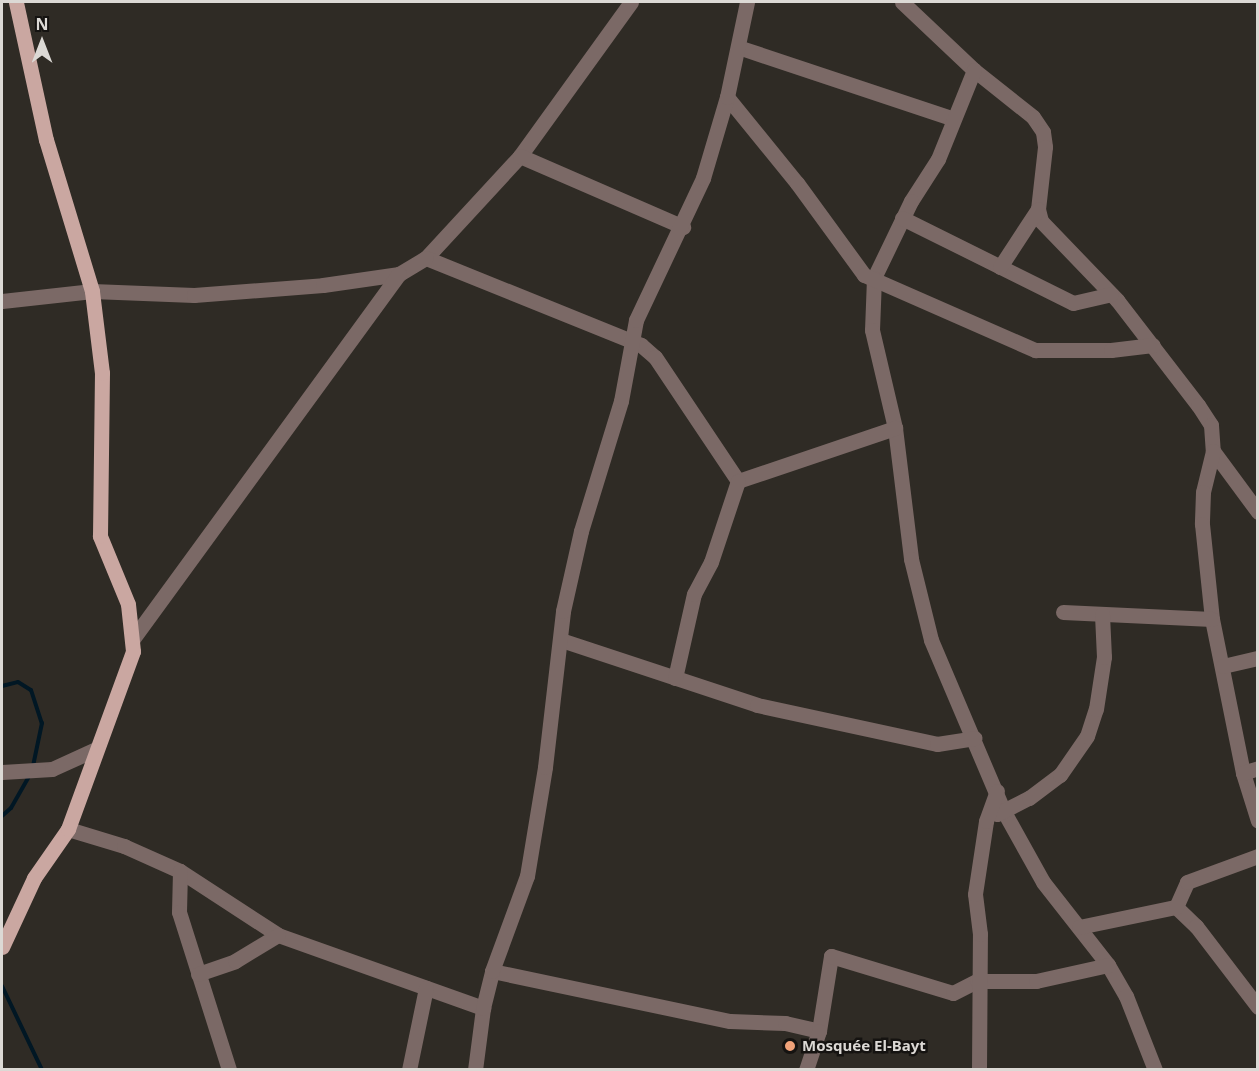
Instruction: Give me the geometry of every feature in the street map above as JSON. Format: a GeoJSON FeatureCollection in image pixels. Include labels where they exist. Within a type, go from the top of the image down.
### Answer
{"type":"FeatureCollection","features":[{"type":"Feature","properties":{"kind":"main road"},"geometry":{"type":"LineString","coordinates":[[2,947],[34,878],[68,829],[133,651],[128,604],[100,536],[102,373],[92,291],[46,140],[16,2]]}},
{"type":"Feature","properties":{"kind":"street"},"geometry":{"type":"LineString","coordinates":[[132,640],[399,274],[426,258],[520,156],[631,2]]}},
{"type":"Feature","properties":{"kind":"street"},"geometry":{"type":"LineString","coordinates":[[475,1070],[483,1008],[492,971],[527,876],[570,574],[621,401],[632,340],[644,300],[683,227],[703,178],[727,97],[747,2]]}},
{"type":"Feature","properties":{"kind":"street"},"geometry":{"type":"LineString","coordinates":[[902,2],[974,70],[1034,117],[1044,132],[1044,164],[1038,209],[1000,267]]}},
{"type":"Feature","properties":{"kind":"street"},"geometry":{"type":"LineString","coordinates":[[738,47],[952,118]]}},
{"type":"Feature","properties":{"kind":"street"},"geometry":{"type":"LineString","coordinates":[[974,70],[952,118],[938,159],[902,218],[874,278],[872,330],[896,428],[910,559],[931,640],[1004,810],[1043,882],[1108,965],[1130,1004],[1155,1070]]}},
{"type":"Feature","properties":{"kind":"street"},"geometry":{"type":"LineString","coordinates":[[727,97],[864,275],[1035,350],[1111,350],[1153,345]]}},
{"type":"Feature","properties":{"kind":"street"},"geometry":{"type":"LineString","coordinates":[[520,156],[683,227]]}},
{"type":"Feature","properties":{"kind":"street"},"geometry":{"type":"LineString","coordinates":[[1038,209],[1050,234],[1111,294],[1153,345],[1211,425],[1213,451],[1203,492],[1202,524],[1212,619],[1250,771],[1257,821]]}},
{"type":"Feature","properties":{"kind":"street"},"geometry":{"type":"LineString","coordinates":[[902,218],[1073,303],[1111,294]]}},
{"type":"Feature","properties":{"kind":"street"},"geometry":{"type":"LineString","coordinates":[[426,258],[632,340],[655,357],[738,481]]}},
{"type":"Feature","properties":{"kind":"street"},"geometry":{"type":"LineString","coordinates":[[2,301],[92,291],[194,295],[399,274]]}},
{"type":"Feature","properties":{"kind":"street"},"geometry":{"type":"LineString","coordinates":[[738,481],[896,428]]}},
{"type":"Feature","properties":{"kind":"street"},"geometry":{"type":"LineString","coordinates":[[1213,451],[1257,512]]}},
{"type":"Feature","properties":{"kind":"street"},"geometry":{"type":"LineString","coordinates":[[675,678],[694,594],[711,562],[738,481]]}},
{"type":"Feature","properties":{"kind":"street"},"geometry":{"type":"LineString","coordinates":[[1063,612],[1212,619]]}},
{"type":"Feature","properties":{"kind":"street"},"geometry":{"type":"LineString","coordinates":[[986,821],[1029,798],[1060,775],[1087,736],[1096,709],[1104,657],[1102,614]]}},
{"type":"Feature","properties":{"kind":"street"},"geometry":{"type":"LineString","coordinates":[[561,640],[756,705],[937,744],[975,738]]}},
{"type":"Feature","properties":{"kind":"street"},"geometry":{"type":"LineString","coordinates":[[1223,666],[1257,658]]}},
{"type":"Feature","properties":{"kind":"street"},"geometry":{"type":"LineString","coordinates":[[2,772],[52,769],[96,749]]}},
{"type":"Feature","properties":{"kind":"street"},"geometry":{"type":"LineString","coordinates":[[979,1070],[977,981],[980,934],[975,894],[986,821],[997,791]]}},
{"type":"Feature","properties":{"kind":"street"},"geometry":{"type":"LineString","coordinates":[[68,829],[134,850],[180,871],[278,935],[483,1008]]}},
{"type":"Feature","properties":{"kind":"street"},"geometry":{"type":"LineString","coordinates":[[1176,907],[1187,882],[1257,856]]}},
{"type":"Feature","properties":{"kind":"street"},"geometry":{"type":"LineString","coordinates":[[180,871],[179,912],[229,1070]]}},
{"type":"Feature","properties":{"kind":"street"},"geometry":{"type":"LineString","coordinates":[[1079,927],[1176,907]]}},
{"type":"Feature","properties":{"kind":"street"},"geometry":{"type":"LineString","coordinates":[[1176,907],[1196,926],[1257,1008]]}},
{"type":"Feature","properties":{"kind":"street"},"geometry":{"type":"LineString","coordinates":[[198,975],[235,961],[278,935]]}},
{"type":"Feature","properties":{"kind":"street"},"geometry":{"type":"LineString","coordinates":[[806,1070],[819,1031],[831,956],[953,993],[977,981],[1036,981],[1108,965]]}},
{"type":"Feature","properties":{"kind":"street"},"geometry":{"type":"LineString","coordinates":[[492,971],[730,1021],[785,1023],[819,1031]]}},
{"type":"Feature","properties":{"kind":"street"},"geometry":{"type":"LineString","coordinates":[[409,1070],[426,988]]}},
{"type":"Feature","properties":{"kind":"waterway"},"geometry":{"type":"LineString","coordinates":[[2,686],[18,682],[31,690],[42,723],[33,766]]}},
{"type":"Feature","properties":{"kind":"waterway"},"geometry":{"type":"LineString","coordinates":[[2,816],[11,808],[31,773]]}},
{"type":"Feature","properties":{"kind":"waterway"},"geometry":{"type":"LineString","coordinates":[[2,986],[42,1070]]}},
{"type":"Feature","properties":{"kind":"place","name":"Mosquée El-Bayt"},"geometry":{"type":"Point","coordinates":[790,1046]}}]}
